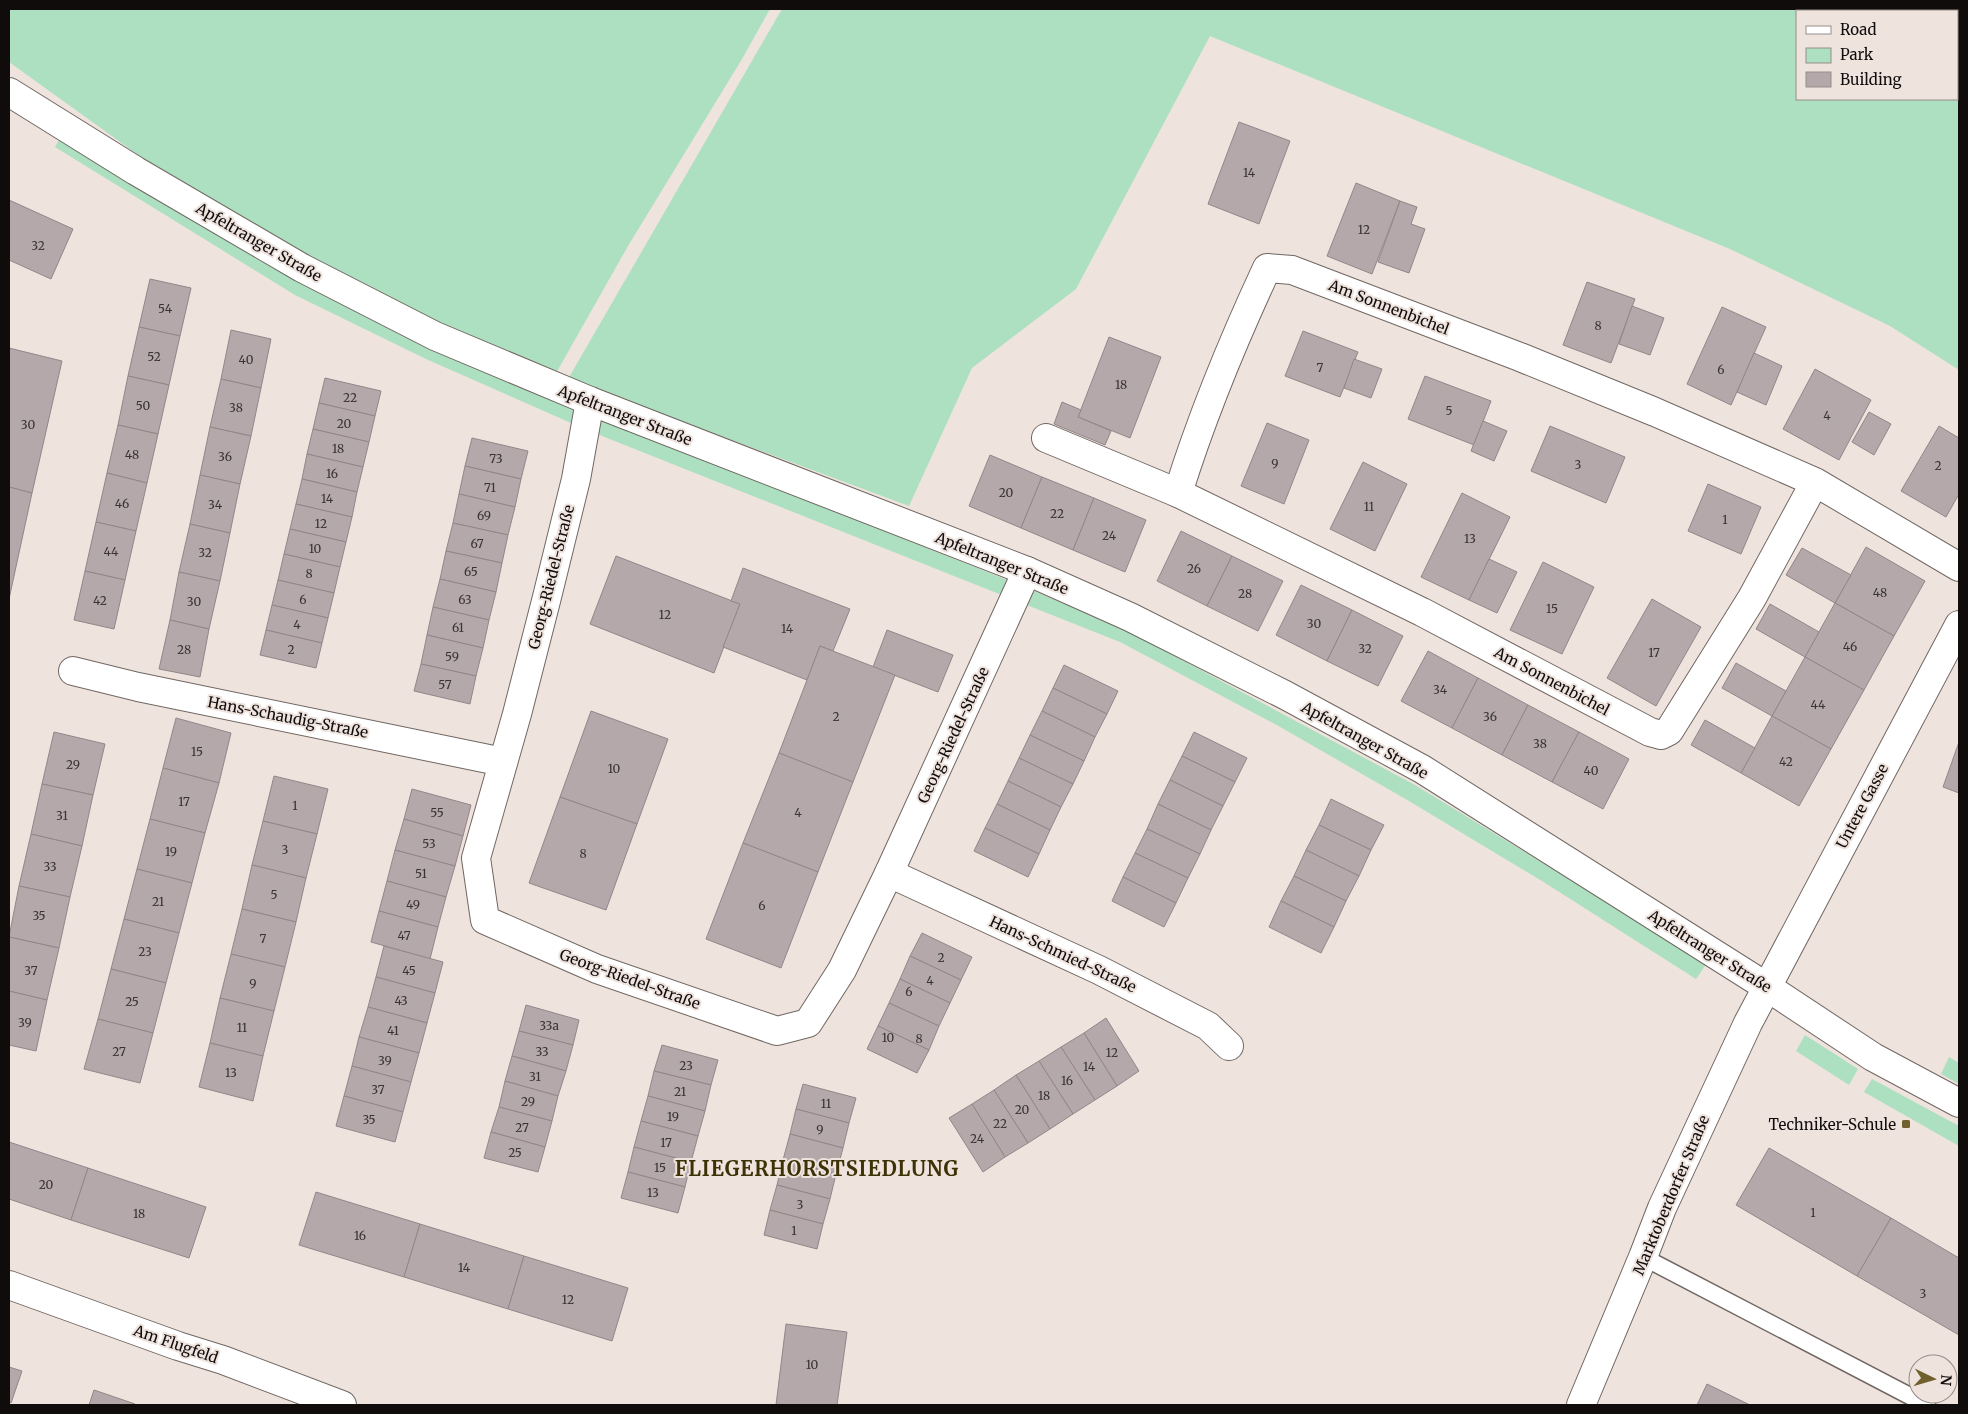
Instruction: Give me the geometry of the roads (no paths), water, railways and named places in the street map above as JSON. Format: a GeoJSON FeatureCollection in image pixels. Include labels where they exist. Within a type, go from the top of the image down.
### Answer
{"type":"FeatureCollection","features":[{"type":"Feature","properties":{"kind":"street","name":"Apfeltranger Straße"},"geometry":{"type":"LineString","coordinates":[[9,92],[136,171],[302,268],[436,336],[590,401],[1027,571],[1130,617],[1284,695],[1422,769],[1767,987],[1873,1057],[1959,1103]]}},
{"type":"Feature","properties":{"kind":"street","name":"Am Sonnenbichel"},"geometry":{"type":"LineString","coordinates":[[1178,493],[1191,451],[1221,374],[1267,268],[1292,270],[1520,357],[1654,412],[1815,482],[1959,567]]}},
{"type":"Feature","properties":{"kind":"street","name":"Georg-Riedel-Straße"},"geometry":{"type":"LineString","coordinates":[[590,401],[576,479],[522,696],[476,858],[486,920],[596,969],[777,1030],[808,1023],[842,970],[889,873],[1027,571]]}},
{"type":"Feature","properties":{"kind":"street","name":"Am Sonnenbichel"},"geometry":{"type":"LineString","coordinates":[[1046,438],[1178,493],[1422,612],[1571,692],[1650,732],[1661,735],[1669,731],[1752,598],[1815,482]]}},
{"type":"Feature","properties":{"kind":"street","name":"Untere Gasse"},"geometry":{"type":"LineString","coordinates":[[1767,987],[1959,625]]}},
{"type":"Feature","properties":{"kind":"street","name":"Hans-Schaudig-Straße"},"geometry":{"type":"LineString","coordinates":[[73,671],[138,687],[503,762]]}},
{"type":"Feature","properties":{"kind":"street","name":"Hans-Schmied-Straße"},"geometry":{"type":"LineString","coordinates":[[889,873],[1099,970],[1208,1026],[1229,1046]]}},
{"type":"Feature","properties":{"kind":"street","name":"Marktoberdorfer Straße"},"geometry":{"type":"LineString","coordinates":[[1581,1405],[1662,1208],[1767,987]]}},
{"type":"Feature","properties":{"kind":"street","name":"Am Flugfeld"},"geometry":{"type":"LineString","coordinates":[[9,1285],[342,1405]]}},
{"type":"Feature","properties":{"kind":"lane"},"geometry":{"type":"LineString","coordinates":[[1643,1257],[1928,1405]]}},
{"type":"Feature","properties":{"kind":"place","name":"Techniker-Schule"},"geometry":{"type":"Point","coordinates":[1906,1124]}},
{"type":"Feature","properties":{"kind":"district","name":"FLIEGERHORSTSIEDLUNG"},"geometry":{"type":"Point","coordinates":[817,1168]}}]}
